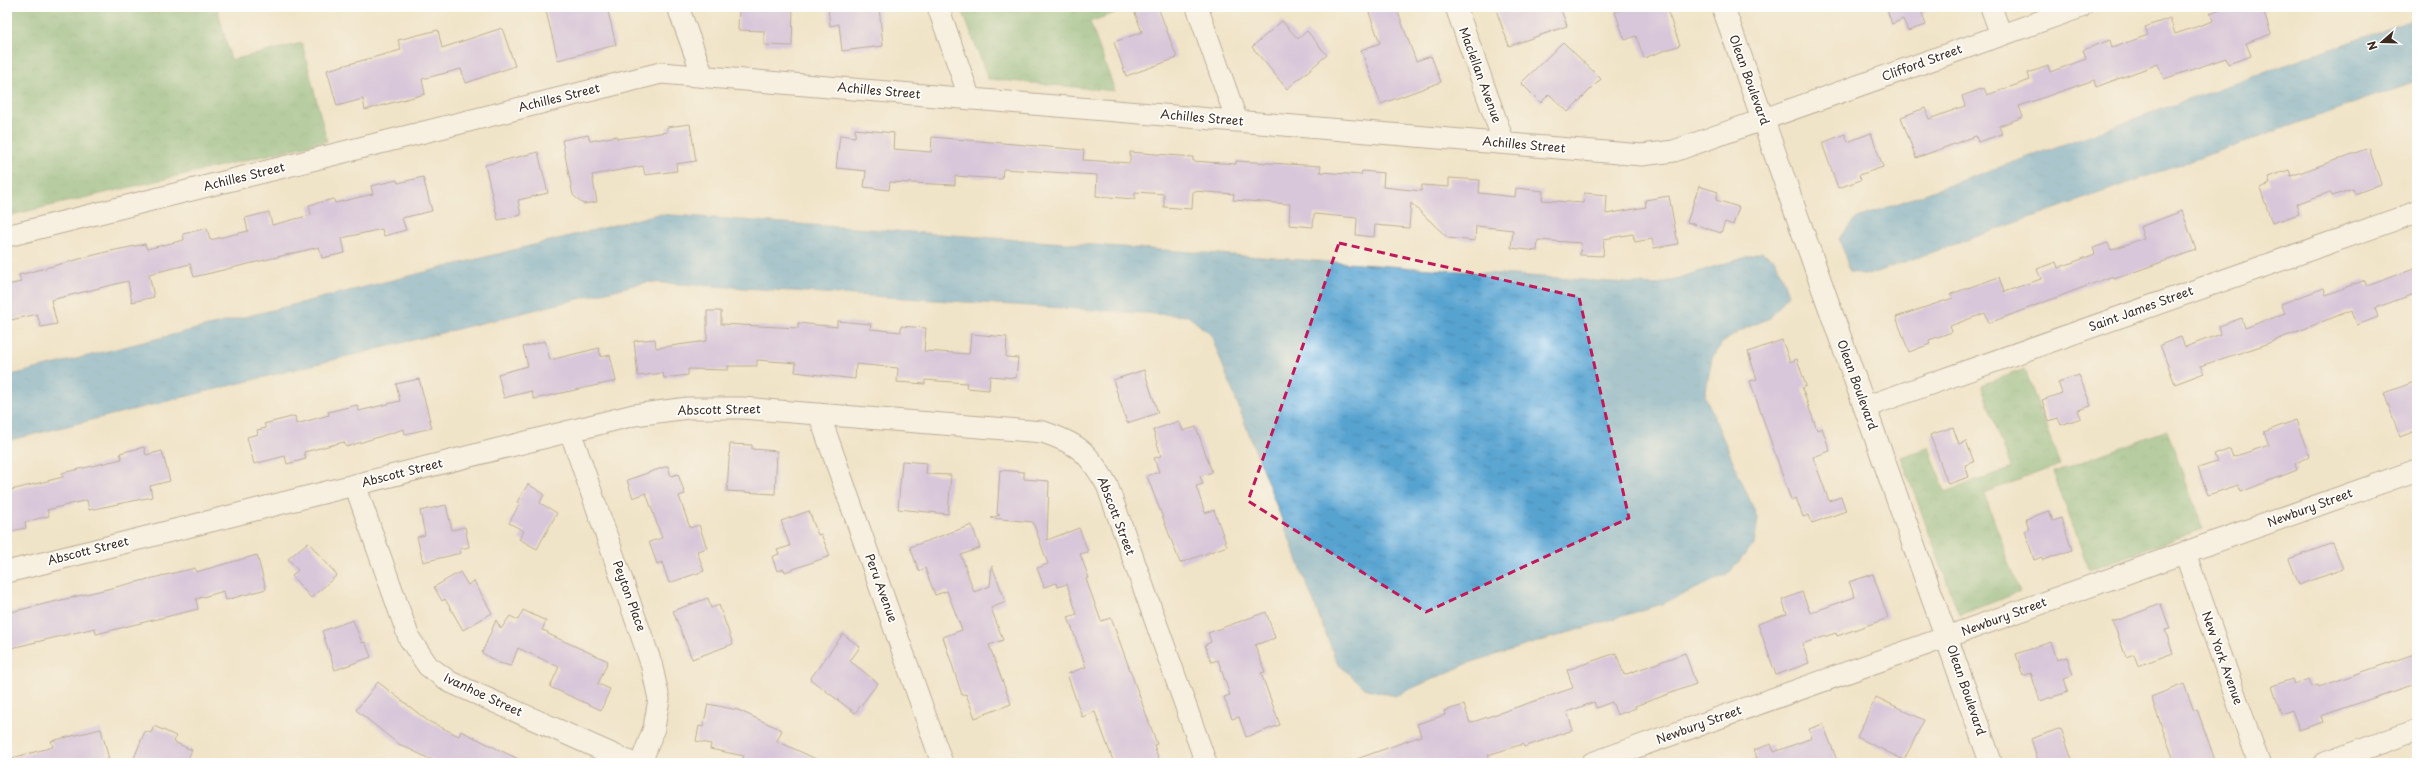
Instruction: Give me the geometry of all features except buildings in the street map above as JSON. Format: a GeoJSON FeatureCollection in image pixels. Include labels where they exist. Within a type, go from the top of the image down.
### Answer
{"type":"FeatureCollection","features":[{"type":"Feature","properties":{"kind":"street"},"geometry":{"type":"LineString","coordinates":[[678,7],[703,76]]}},
{"type":"Feature","properties":{"kind":"street"},"geometry":{"type":"LineString","coordinates":[[938,7],[970,99]]}},
{"type":"Feature","properties":{"kind":"street"},"geometry":{"type":"LineString","coordinates":[[1197,7],[1237,121]]}},
{"type":"Feature","properties":{"kind":"street","name":"Maclellan Avenue"},"geometry":{"type":"LineString","coordinates":[[1456,7],[1504,143]]}},
{"type":"Feature","properties":{"kind":"street","name":"Olean Boulevard"},"geometry":{"type":"LineString","coordinates":[[1723,7],[1991,763]]}},
{"type":"Feature","properties":{"kind":"street"},"geometry":{"type":"LineString","coordinates":[[1991,7],[2001,35]]}},
{"type":"Feature","properties":{"kind":"street","name":"Clifford Street"},"geometry":{"type":"LineString","coordinates":[[1763,120],[2081,7]]}},
{"type":"Feature","properties":{"kind":"street","name":"Achilles Street"},"geometry":{"type":"LineString","coordinates":[[7,236],[661,73],[1642,155],[1674,151],[1763,120]]}},
{"type":"Feature","properties":{"kind":"street","name":"Saint James Street"},"geometry":{"type":"LineString","coordinates":[[1865,407],[2417,212]]}},
{"type":"Feature","properties":{"kind":"street","name":"Abscott Street"},"geometry":{"type":"LineString","coordinates":[[7,572],[634,415],[688,408],[742,408],[1043,432],[1069,441],[1091,458],[1107,485],[1206,763]]}},
{"type":"Feature","properties":{"kind":"street","name":"Peru Avenue"},"geometry":{"type":"LineString","coordinates":[[819,414],[942,763]]}},
{"type":"Feature","properties":{"kind":"street","name":"Peyton Place"},"geometry":{"type":"LineString","coordinates":[[570,431],[652,663],[659,699],[654,728],[641,763]]}},
{"type":"Feature","properties":{"kind":"street","name":"Newbury Street"},"geometry":{"type":"LineString","coordinates":[[1592,763],[2417,470]]}},
{"type":"Feature","properties":{"kind":"street","name":"Ivanhoe Street"},"geometry":{"type":"LineString","coordinates":[[355,485],[409,638],[428,666],[450,682],[632,763]]}},
{"type":"Feature","properties":{"kind":"street","name":"New York Avenue"},"geometry":{"type":"LineString","coordinates":[[2184,553],[2259,763]]}},
{"type":"Feature","properties":{"kind":"street"},"geometry":{"type":"LineString","coordinates":[[2325,763],[2417,730]]}},
{"type":"Feature","properties":{"kind":"highlighted area"},"geometry":{"type":"Polygon","coordinates":[[[1339,243],[1579,297],[1629,518],[1426,612],[1248,501],[1339,243]]]}},
{"type":"Feature","properties":{"kind":"green space"},"geometry":{"type":"Polygon","coordinates":[[[20,7],[217,7],[231,60],[302,43],[327,141],[7,216],[7,10],[20,7]]]}},
{"type":"Feature","properties":{"kind":"green space"},"geometry":{"type":"Polygon","coordinates":[[[961,7],[1131,7],[1090,22],[1115,91],[988,79],[961,7]]]}},
{"type":"Feature","properties":{"kind":"green space"},"geometry":{"type":"Polygon","coordinates":[[[2025,369],[2060,465],[1984,493],[2020,592],[1959,615],[1901,457],[1929,447],[1945,492],[2011,468],[1981,385],[2025,369]]]}},
{"type":"Feature","properties":{"kind":"green space"},"geometry":{"type":"Polygon","coordinates":[[[2167,430],[2203,529],[2089,570],[2053,472],[2167,430]]]}},
{"type":"Feature","properties":{"kind":"water"},"geometry":{"type":"Polygon","coordinates":[[[2417,18],[2417,81],[1868,275],[1850,272],[1839,238],[1857,218],[2417,18]]]}},
{"type":"Feature","properties":{"kind":"water"},"geometry":{"type":"Polygon","coordinates":[[[658,214],[1655,285],[1762,252],[1776,261],[1788,295],[1770,318],[1740,331],[1722,343],[1712,358],[1705,396],[1758,519],[1754,544],[1728,574],[1662,604],[1469,663],[1395,696],[1364,688],[1337,663],[1211,335],[1188,316],[647,282],[7,441],[7,376],[658,214]]]}}]}
